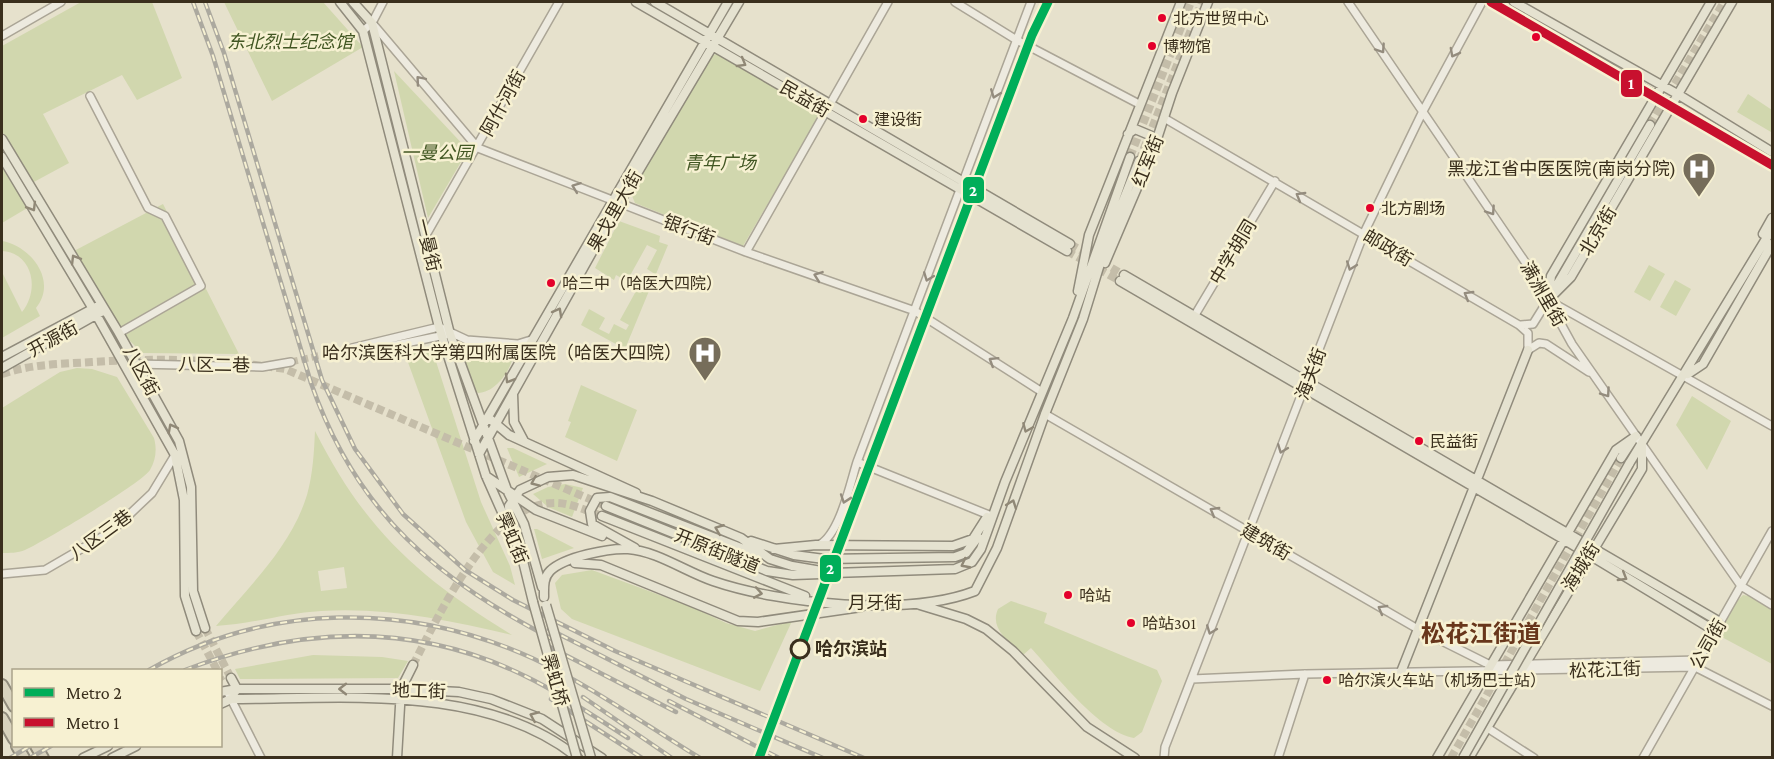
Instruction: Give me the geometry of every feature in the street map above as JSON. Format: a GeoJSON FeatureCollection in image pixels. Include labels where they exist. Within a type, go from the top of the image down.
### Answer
{"type":"FeatureCollection","features":[{"type":"Feature","properties":{"kind":"highway"},"geometry":{"type":"LineString","coordinates":[[3,690],[12,703]]}},
{"type":"Feature","properties":{"kind":"highway"},"geometry":{"type":"LineString","coordinates":[[2,718],[12,736]]}},
{"type":"Feature","properties":{"kind":"main road","name":"一曼街"},"geometry":{"type":"LineString","coordinates":[[340,2],[363,31],[443,332],[486,476]]}},
{"type":"Feature","properties":{"kind":"main road","name":"一曼街"},"geometry":{"type":"LineString","coordinates":[[353,2],[372,23],[426,235],[443,332],[470,391],[511,495]]}},
{"type":"Feature","properties":{"kind":"main road","name":"民益街"},"geometry":{"type":"LineString","coordinates":[[636,2],[1069,247]]}},
{"type":"Feature","properties":{"kind":"main road","name":"民益街"},"geometry":{"type":"LineString","coordinates":[[655,2],[714,35],[826,108]]}},
{"type":"Feature","properties":{"kind":"main road","name":"果戈里大街"},"geometry":{"type":"LineString","coordinates":[[714,35],[728,2]]}},
{"type":"Feature","properties":{"kind":"main road","name":"果戈里大街"},"geometry":{"type":"LineString","coordinates":[[474,441],[531,340],[709,43],[739,2]]}},
{"type":"Feature","properties":{"kind":"main road","name":"红军街"},"geometry":{"type":"LineString","coordinates":[[1073,318],[1089,235],[1181,2]]}},
{"type":"Feature","properties":{"kind":"main road","name":"红军街"},"geometry":{"type":"LineString","coordinates":[[991,559],[1045,414],[1154,148],[1208,2]]}},
{"type":"Feature","properties":{"kind":"main road"},"geometry":{"type":"LineString","coordinates":[[1489,2],[1673,105],[1773,165]]}},
{"type":"Feature","properties":{"kind":"main road"},"geometry":{"type":"LineString","coordinates":[[1514,2],[1679,95],[1773,152]]}},
{"type":"Feature","properties":{"kind":"main road","name":"北京街"},"geometry":{"type":"LineString","coordinates":[[1548,300],[1551,276],[1711,2]]}},
{"type":"Feature","properties":{"kind":"main road","name":"北京街"},"geometry":{"type":"LineString","coordinates":[[1548,300],[1571,277],[1732,2]]}},
{"type":"Feature","properties":{"kind":"main road","name":"北京街"},"geometry":{"type":"LineString","coordinates":[[1548,300],[1650,125]]}},
{"type":"Feature","properties":{"kind":"main road"},"geometry":{"type":"LineString","coordinates":[[1126,137],[1135,129],[1143,131],[1154,137],[1154,148]]}},
{"type":"Feature","properties":{"kind":"main road","name":"八区街"},"geometry":{"type":"LineString","coordinates":[[2,140],[104,307],[179,441],[191,487],[193,591],[205,628]]}},
{"type":"Feature","properties":{"kind":"main road","name":"八区街"},"geometry":{"type":"LineString","coordinates":[[2,157],[95,312],[175,456],[184,500],[185,596],[196,631]]}},
{"type":"Feature","properties":{"kind":"main road","name":"红军街"},"geometry":{"type":"LineString","coordinates":[[990,515],[1073,318],[1130,158]]}},
{"type":"Feature","properties":{"kind":"main road","name":"红军街"},"geometry":{"type":"LineString","coordinates":[[1083,320],[1107,241],[1139,162]]}},
{"type":"Feature","properties":{"kind":"main road","name":"果戈里大街"},"geometry":{"type":"LineString","coordinates":[[479,454],[615,202]]}},
{"type":"Feature","properties":{"kind":"main road","name":"海城街"},"geometry":{"type":"LineString","coordinates":[[1685,375],[1692,354],[1773,218]]}},
{"type":"Feature","properties":{"kind":"main road","name":"海城街"},"geometry":{"type":"LineString","coordinates":[[1469,758],[1520,668],[1642,469],[1642,444],[1773,229]]}},
{"type":"Feature","properties":{"kind":"main road","name":"海城街"},"geometry":{"type":"LineString","coordinates":[[1685,375],[1703,364],[1773,244]]}},
{"type":"Feature","properties":{"kind":"main road"},"geometry":{"type":"LineString","coordinates":[[1122,278],[1565,535],[1594,547],[1720,622]]}},
{"type":"Feature","properties":{"kind":"main road","name":"开源街"},"geometry":{"type":"LineString","coordinates":[[2,368],[104,307]]}},
{"type":"Feature","properties":{"kind":"main road","name":"开源街"},"geometry":{"type":"LineString","coordinates":[[2,357],[95,312]]}},
{"type":"Feature","properties":{"kind":"main road"},"geometry":{"type":"LineString","coordinates":[[1401,672],[1416,628],[1477,484],[1528,350]]}},
{"type":"Feature","properties":{"kind":"main road"},"geometry":{"type":"LineString","coordinates":[[513,390],[513,418],[517,431],[527,443]]}},
{"type":"Feature","properties":{"kind":"main road","name":"月牙街"},"geometry":{"type":"LineString","coordinates":[[470,391],[487,416],[509,435],[615,481],[652,501]]}},
{"type":"Feature","properties":{"kind":"main road"},"geometry":{"type":"LineString","coordinates":[[1621,458],[1636,435]]}},
{"type":"Feature","properties":{"kind":"main road","name":"海城街"},"geometry":{"type":"LineString","coordinates":[[1437,758],[1616,450],[1636,435]]}},
{"type":"Feature","properties":{"kind":"main road"},"geometry":{"type":"LineString","coordinates":[[1463,758],[1642,444]]}},
{"type":"Feature","properties":{"kind":"main road","name":"月牙街"},"geometry":{"type":"LineString","coordinates":[[511,495],[543,478],[568,474],[652,501],[741,538],[774,549],[824,559],[955,557],[971,549],[990,515]]}},
{"type":"Feature","properties":{"kind":"main road","name":"月牙街"},"geometry":{"type":"LineString","coordinates":[[486,476],[511,495],[547,515],[713,581],[745,590],[824,602],[873,604],[944,600],[975,591],[991,559]]}},
{"type":"Feature","properties":{"kind":"main road","name":"霁虹街"},"geometry":{"type":"LineString","coordinates":[[486,476],[522,557],[533,602]]}},
{"type":"Feature","properties":{"kind":"main road"},"geometry":{"type":"LineString","coordinates":[[510,529],[508,514],[511,495]]}},
{"type":"Feature","properties":{"kind":"main road","name":"霁虹街"},"geometry":{"type":"LineString","coordinates":[[511,495],[524,524],[545,601]]}},
{"type":"Feature","properties":{"kind":"main road"},"geometry":{"type":"LineString","coordinates":[[638,550],[592,524],[590,512],[597,498],[610,497],[770,559]]}},
{"type":"Feature","properties":{"kind":"main road","name":"开原街隧道"},"geometry":{"type":"LineString","coordinates":[[606,506],[767,571],[793,575],[833,573]]}},
{"type":"Feature","properties":{"kind":"main road","name":"月牙街"},"geometry":{"type":"LineString","coordinates":[[741,538],[770,559],[833,573],[962,568],[976,557],[990,515]]}},
{"type":"Feature","properties":{"kind":"main road"},"geometry":{"type":"LineString","coordinates":[[602,516],[764,582],[824,602]]}},
{"type":"Feature","properties":{"kind":"main road"},"geometry":{"type":"LineString","coordinates":[[774,549],[816,545],[953,546],[973,539],[982,528]]}},
{"type":"Feature","properties":{"kind":"main road"},"geometry":{"type":"LineString","coordinates":[[1565,535],[1588,556],[1715,631]]}},
{"type":"Feature","properties":{"kind":"main road","name":"月牙街"},"geometry":{"type":"LineString","coordinates":[[560,566],[601,551],[638,550]]}},
{"type":"Feature","properties":{"kind":"main road"},"geometry":{"type":"LineString","coordinates":[[545,601],[546,577],[552,569],[583,562],[602,565],[745,622],[873,604]]}},
{"type":"Feature","properties":{"kind":"main road","name":"霁虹桥"},"geometry":{"type":"LineString","coordinates":[[545,601],[591,758]]}},
{"type":"Feature","properties":{"kind":"main road","name":"霁虹桥"},"geometry":{"type":"LineString","coordinates":[[533,602],[578,758]]}},
{"type":"Feature","properties":{"kind":"main road"},"geometry":{"type":"LineString","coordinates":[[913,603],[966,619],[986,628],[1013,651],[1086,727],[1135,758]]}},
{"type":"Feature","properties":{"kind":"main road"},"geometry":{"type":"LineString","coordinates":[[397,758],[401,689],[413,665]]}},
{"type":"Feature","properties":{"kind":"main road","name":"地工街"},"geometry":{"type":"LineString","coordinates":[[225,685],[237,689],[447,691],[491,699],[555,725],[602,758]]}},
{"type":"Feature","properties":{"kind":"main road"},"geometry":{"type":"LineString","coordinates":[[231,699],[237,689]]}},
{"type":"Feature","properties":{"kind":"main road","name":"地工街"},"geometry":{"type":"LineString","coordinates":[[222,703],[231,699],[400,700],[455,705],[490,713],[551,738],[578,758]]}},
{"type":"Feature","properties":{"kind":"main road"},"geometry":{"type":"LineString","coordinates":[[83,758],[106,747]]}},
{"type":"Feature","properties":{"kind":"main road"},"geometry":{"type":"LineString","coordinates":[[112,758],[134,747]]}},
{"type":"Feature","properties":{"kind":"street"},"geometry":{"type":"LineString","coordinates":[[2,36],[61,2]]}},
{"type":"Feature","properties":{"kind":"street"},"geometry":{"type":"LineString","coordinates":[[363,31],[372,23],[383,2]]}},
{"type":"Feature","properties":{"kind":"street","name":"阿什河街"},"geometry":{"type":"LineString","coordinates":[[426,235],[478,148],[559,2]]}},
{"type":"Feature","properties":{"kind":"street"},"geometry":{"type":"LineString","coordinates":[[746,252],[888,2]]}},
{"type":"Feature","properties":{"kind":"street"},"geometry":{"type":"LineString","coordinates":[[956,2],[1015,39],[1139,104]]}},
{"type":"Feature","properties":{"kind":"street"},"geometry":{"type":"LineString","coordinates":[[816,545],[827,540],[834,529],[1015,39],[1031,2]]}},
{"type":"Feature","properties":{"kind":"street","name":"满洲里街"},"geometry":{"type":"LineString","coordinates":[[1348,2],[1548,300],[1572,344],[1741,586]]}},
{"type":"Feature","properties":{"kind":"street","name":"海关街"},"geometry":{"type":"LineString","coordinates":[[1164,758],[1165,747],[1364,233],[1423,111],[1482,2]]}},
{"type":"Feature","properties":{"kind":"street","name":"银行街"},"geometry":{"type":"LineString","coordinates":[[372,23],[478,148],[746,252],[915,311],[1042,392]]}},
{"type":"Feature","properties":{"kind":"street"},"geometry":{"type":"LineString","coordinates":[[90,96],[148,208],[165,216],[201,286],[119,333]]}},
{"type":"Feature","properties":{"kind":"street","name":"邮政街"},"geometry":{"type":"LineString","coordinates":[[1164,118],[1519,325]]}},
{"type":"Feature","properties":{"kind":"street","name":"中学胡同"},"geometry":{"type":"LineString","coordinates":[[1193,319],[1275,181]]}},
{"type":"Feature","properties":{"kind":"street"},"geometry":{"type":"LineString","coordinates":[[1519,325],[1533,324],[1548,300],[1773,426]]}},
{"type":"Feature","properties":{"kind":"street"},"geometry":{"type":"LineString","coordinates":[[1519,325],[1529,336],[1528,350]]}},
{"type":"Feature","properties":{"kind":"street"},"geometry":{"type":"LineString","coordinates":[[352,348],[443,332],[467,340],[518,344],[531,340]]}},
{"type":"Feature","properties":{"kind":"street"},"geometry":{"type":"LineString","coordinates":[[378,355],[386,347],[443,332]]}},
{"type":"Feature","properties":{"kind":"street"},"geometry":{"type":"LineString","coordinates":[[1528,350],[1539,343],[1546,344],[1593,375]]}},
{"type":"Feature","properties":{"kind":"street","name":"八区二巷"},"geometry":{"type":"LineString","coordinates":[[136,364],[262,367],[291,362]]}},
{"type":"Feature","properties":{"kind":"street","name":"建筑街"},"geometry":{"type":"LineString","coordinates":[[1045,414],[1416,628],[1489,667]]}},
{"type":"Feature","properties":{"kind":"street","name":"八区三巷"},"geometry":{"type":"LineString","coordinates":[[2,574],[45,570],[112,531],[144,502],[158,485],[175,456]]}},
{"type":"Feature","properties":{"kind":"street"},"geometry":{"type":"LineString","coordinates":[[857,462],[990,515]]}},
{"type":"Feature","properties":{"kind":"street","name":"公司街"},"geometry":{"type":"LineString","coordinates":[[1643,758],[1773,531]]}},
{"type":"Feature","properties":{"kind":"street"},"geometry":{"type":"LineString","coordinates":[[1741,586],[1773,605]]}},
{"type":"Feature","properties":{"kind":"street"},"geometry":{"type":"LineString","coordinates":[[1697,664],[1773,706]]}},
{"type":"Feature","properties":{"kind":"street","name":"松花江街"},"geometry":{"type":"LineString","coordinates":[[1192,679],[1489,667],[1697,664]]}},
{"type":"Feature","properties":{"kind":"street"},"geometry":{"type":"LineString","coordinates":[[1278,758],[1305,674]]}},
{"type":"Feature","properties":{"kind":"street"},"geometry":{"type":"LineString","coordinates":[[225,685],[261,758]]}},
{"type":"Feature","properties":{"kind":"street"},"geometry":{"type":"LineString","coordinates":[[1486,727],[1534,758]]}},
{"type":"Feature","properties":{"kind":"green space"},"geometry":{"type":"Polygon","coordinates":[[[81,2],[152,2],[182,78],[137,100],[122,75],[43,114],[69,163],[32,183],[2,131],[2,46],[81,2]]]}},
{"type":"Feature","properties":{"kind":"green space","name":"东北烈士纪念馆"},"geometry":{"type":"Polygon","coordinates":[[[224,2],[323,2],[363,47],[272,101],[224,2]]]}},
{"type":"Feature","properties":{"kind":"green space","name":"青年广场"},"geometry":{"type":"Polygon","coordinates":[[[718,53],[817,110],[819,117],[743,246],[635,203],[630,191],[712,56],[718,53]]]}},
{"type":"Feature","properties":{"kind":"green space","name":"一曼公园"},"geometry":{"type":"Polygon","coordinates":[[[394,71],[468,150],[428,218],[394,71]]]}},
{"type":"Feature","properties":{"kind":"green space"},"geometry":{"type":"Polygon","coordinates":[[[1748,94],[1772,110],[1771,132],[1737,112],[1748,94]]]}},
{"type":"Feature","properties":{"kind":"green space"},"geometry":{"type":"Polygon","coordinates":[[[2,163],[29,207],[2,223],[2,163]]]}},
{"type":"Feature","properties":{"kind":"green space"},"geometry":{"type":"Polygon","coordinates":[[[163,204],[239,354],[142,353],[124,335],[74,251],[163,204]]]}},
{"type":"Feature","properties":{"kind":"green space"},"geometry":{"type":"Polygon","coordinates":[[[619,221],[660,236],[659,242],[668,245],[625,349],[581,325],[589,309],[605,318],[599,329],[609,334],[614,324],[626,330],[629,325],[620,320],[641,282],[648,286],[655,274],[647,269],[657,250],[647,245],[627,281],[616,275],[614,280],[595,268],[619,221]]]}},
{"type":"Feature","properties":{"kind":"green space"},"geometry":{"type":"Polygon","coordinates":[[[2,241],[13,244],[31,257],[43,276],[44,287],[42,298],[36,308],[40,316],[2,338],[2,272],[22,312],[28,303],[32,284],[27,265],[21,258],[2,251],[2,241]]]}},
{"type":"Feature","properties":{"kind":"green space"},"geometry":{"type":"Polygon","coordinates":[[[1649,265],[1665,274],[1650,301],[1634,292],[1649,265]]]}},
{"type":"Feature","properties":{"kind":"green space"},"geometry":{"type":"Polygon","coordinates":[[[1675,280],[1691,289],[1676,316],[1660,307],[1675,280]]]}},
{"type":"Feature","properties":{"kind":"green space"},"geometry":{"type":"Polygon","coordinates":[[[465,347],[514,351],[507,372],[491,389],[478,393],[472,388],[461,352],[465,347]]]}},
{"type":"Feature","properties":{"kind":"green space"},"geometry":{"type":"Polygon","coordinates":[[[432,349],[481,502],[510,566],[515,585],[493,572],[466,522],[405,354],[432,349]]]}},
{"type":"Feature","properties":{"kind":"green space"},"geometry":{"type":"Polygon","coordinates":[[[77,368],[92,369],[117,377],[154,438],[155,454],[152,466],[130,487],[51,536],[22,551],[2,553],[2,408],[60,372],[77,368]]]}},
{"type":"Feature","properties":{"kind":"green space"},"geometry":{"type":"Polygon","coordinates":[[[581,385],[637,410],[617,461],[565,437],[571,422],[568,421],[581,385]]]}},
{"type":"Feature","properties":{"kind":"green space"},"geometry":{"type":"Polygon","coordinates":[[[1692,396],[1731,421],[1707,470],[1676,425],[1692,396]]]}},
{"type":"Feature","properties":{"kind":"green space"},"geometry":{"type":"Polygon","coordinates":[[[315,431],[354,496],[397,548],[449,593],[512,635],[441,620],[394,613],[346,610],[308,612],[216,626],[268,565],[291,532],[307,495],[312,471],[315,431]],[[344,567],[318,571],[321,591],[347,588],[344,567]]]}},
{"type":"Feature","properties":{"kind":"green space"},"geometry":{"type":"Polygon","coordinates":[[[507,448],[513,448],[547,464],[519,477],[507,448]]]}},
{"type":"Feature","properties":{"kind":"green space"},"geometry":{"type":"Polygon","coordinates":[[[565,484],[583,488],[572,517],[548,507],[533,494],[548,487],[565,484]]]}},
{"type":"Feature","properties":{"kind":"green space"},"geometry":{"type":"Polygon","coordinates":[[[534,529],[537,529],[574,548],[542,559],[534,529]]]}},
{"type":"Feature","properties":{"kind":"green space"},"geometry":{"type":"Polygon","coordinates":[[[592,570],[692,607],[726,623],[755,631],[792,621],[760,691],[572,619],[561,609],[555,583],[562,575],[592,570]]]}},
{"type":"Feature","properties":{"kind":"green space"},"geometry":{"type":"Polygon","coordinates":[[[1743,595],[1754,597],[1772,608],[1772,664],[1718,635],[1737,601],[1743,595]]]}},
{"type":"Feature","properties":{"kind":"green space"},"geometry":{"type":"Polygon","coordinates":[[[1011,601],[1047,613],[1044,623],[1157,670],[1162,681],[1142,732],[1134,738],[1107,725],[1078,700],[1031,648],[1023,655],[1002,635],[996,623],[996,616],[998,609],[1011,601]]]}},
{"type":"Feature","properties":{"kind":"green space"},"geometry":{"type":"Polygon","coordinates":[[[313,655],[382,657],[408,661],[398,678],[240,679],[235,669],[313,655]]]}},
{"type":"Feature","properties":{"kind":"tunnel"},"geometry":{"type":"LineString","coordinates":[[1130,157],[1191,2]]}},
{"type":"Feature","properties":{"kind":"tunnel"},"geometry":{"type":"LineString","coordinates":[[1139,161],[1202,2]]}},
{"type":"Feature","properties":{"kind":"tunnel"},"geometry":{"type":"LineString","coordinates":[[1650,125],[1724,2]]}},
{"type":"Feature","properties":{"kind":"tunnel"},"geometry":{"type":"LineString","coordinates":[[1070,244],[1124,275]]}},
{"type":"Feature","properties":{"kind":"tunnel"},"geometry":{"type":"LineString","coordinates":[[1067,251],[1120,281]]}},
{"type":"Feature","properties":{"kind":"tunnel"},"geometry":{"type":"LineString","coordinates":[[291,362],[352,348]]}},
{"type":"Feature","properties":{"kind":"tunnel"},"geometry":{"type":"LineString","coordinates":[[2,374],[47,365],[141,360],[213,361],[285,369],[606,506]]}},
{"type":"Feature","properties":{"kind":"tunnel"},"geometry":{"type":"LineString","coordinates":[[1451,758],[1621,458]]}},
{"type":"Feature","properties":{"kind":"tunnel"},"geometry":{"type":"LineString","coordinates":[[413,665],[469,566],[508,522],[530,508],[553,503],[572,505],[602,516]]}},
{"type":"Feature","properties":{"kind":"tunnel"},"geometry":{"type":"LineString","coordinates":[[205,628],[231,678]]}},
{"type":"Feature","properties":{"kind":"tunnel"},"geometry":{"type":"LineString","coordinates":[[196,631],[216,669]]}},
{"type":"Feature","properties":{"kind":"railway"},"geometry":{"type":"LineString","coordinates":[[193,2],[213,56],[311,383],[330,429],[352,470],[378,507],[407,539],[439,568],[475,594],[558,642]]}},
{"type":"Feature","properties":{"kind":"railway"},"geometry":{"type":"LineString","coordinates":[[205,2],[224,53],[322,380],[355,449],[403,514],[465,570],[513,600],[615,651],[864,758]]}},
{"type":"Feature","properties":{"kind":"railway"},"geometry":{"type":"LineString","coordinates":[[151,669],[195,648],[242,632],[290,622],[339,618],[388,619],[437,627],[485,640],[532,658],[596,693],[700,758]]}},
{"type":"Feature","properties":{"kind":"railway"},"geometry":{"type":"LineString","coordinates":[[549,629],[686,699],[823,758]]}},
{"type":"Feature","properties":{"kind":"railway"},"geometry":{"type":"LineString","coordinates":[[188,669],[228,655],[314,638],[357,636],[400,639],[442,646],[485,659],[527,677],[566,698],[628,738]]}},
{"type":"Feature","properties":{"kind":"railway"},"geometry":{"type":"LineString","coordinates":[[542,643],[676,712]]}},
{"type":"Feature","properties":{"kind":"railway"},"geometry":{"type":"LineString","coordinates":[[583,697],[672,758]]}},
{"type":"Feature","properties":{"kind":"railway"},"geometry":{"type":"LineString","coordinates":[[551,699],[642,758]]}},
{"type":"Feature","properties":{"kind":"railway"},"geometry":{"type":"LineString","coordinates":[[669,701],[779,758]]}},
{"type":"Feature","properties":{"kind":"railway"},"geometry":{"type":"LineString","coordinates":[[10,758],[28,747]]}},
{"type":"Feature","properties":{"kind":"railway"},"geometry":{"type":"LineString","coordinates":[[30,758],[49,747]]}},
{"type":"Feature","properties":{"kind":"metro line","name":"2"},"geometry":{"type":"LineString","coordinates":[[759,758],[1032,35],[1048,2]]}},
{"type":"Feature","properties":{"kind":"metro line","name":"1"},"geometry":{"type":"LineString","coordinates":[[1491,2],[1772,165]]}},
{"type":"Feature","properties":{"kind":"place","name":"北方世贸中心"},"geometry":{"type":"Point","coordinates":[1162,18]}},
{"type":"Feature","properties":{"kind":"place","name":"博物馆"},"geometry":{"type":"Point","coordinates":[1152,46]}},
{"type":"Feature","properties":{"kind":"place","name":"建设街"},"geometry":{"type":"Point","coordinates":[863,119]}},
{"type":"Feature","properties":{"kind":"place","name":"黑龙江省中医医院(南岗分院)"},"geometry":{"type":"Point","coordinates":[1699,198]}},
{"type":"Feature","properties":{"kind":"place","name":"北方剧场"},"geometry":{"type":"Point","coordinates":[1370,208]}},
{"type":"Feature","properties":{"kind":"place","name":"哈三中（哈医大四院）"},"geometry":{"type":"Point","coordinates":[551,283]}},
{"type":"Feature","properties":{"kind":"place","name":"哈尔滨医科大学第四附属医院（哈医大四院）"},"geometry":{"type":"Point","coordinates":[705,382]}},
{"type":"Feature","properties":{"kind":"place","name":"民益街"},"geometry":{"type":"Point","coordinates":[1419,441]}},
{"type":"Feature","properties":{"kind":"place","name":"哈站"},"geometry":{"type":"Point","coordinates":[1068,595]}},
{"type":"Feature","properties":{"kind":"place","name":"哈站301"},"geometry":{"type":"Point","coordinates":[1131,623]}},
{"type":"Feature","properties":{"kind":"place","name":"哈尔滨站"},"geometry":{"type":"Point","coordinates":[800,649]}},
{"type":"Feature","properties":{"kind":"place","name":"哈尔滨火车站（机场巴士站）"},"geometry":{"type":"Point","coordinates":[1327,680]}},
{"type":"Feature","properties":{"kind":"district","name":"松花江街道"},"geometry":{"type":"Point","coordinates":[1481,633]}}]}
